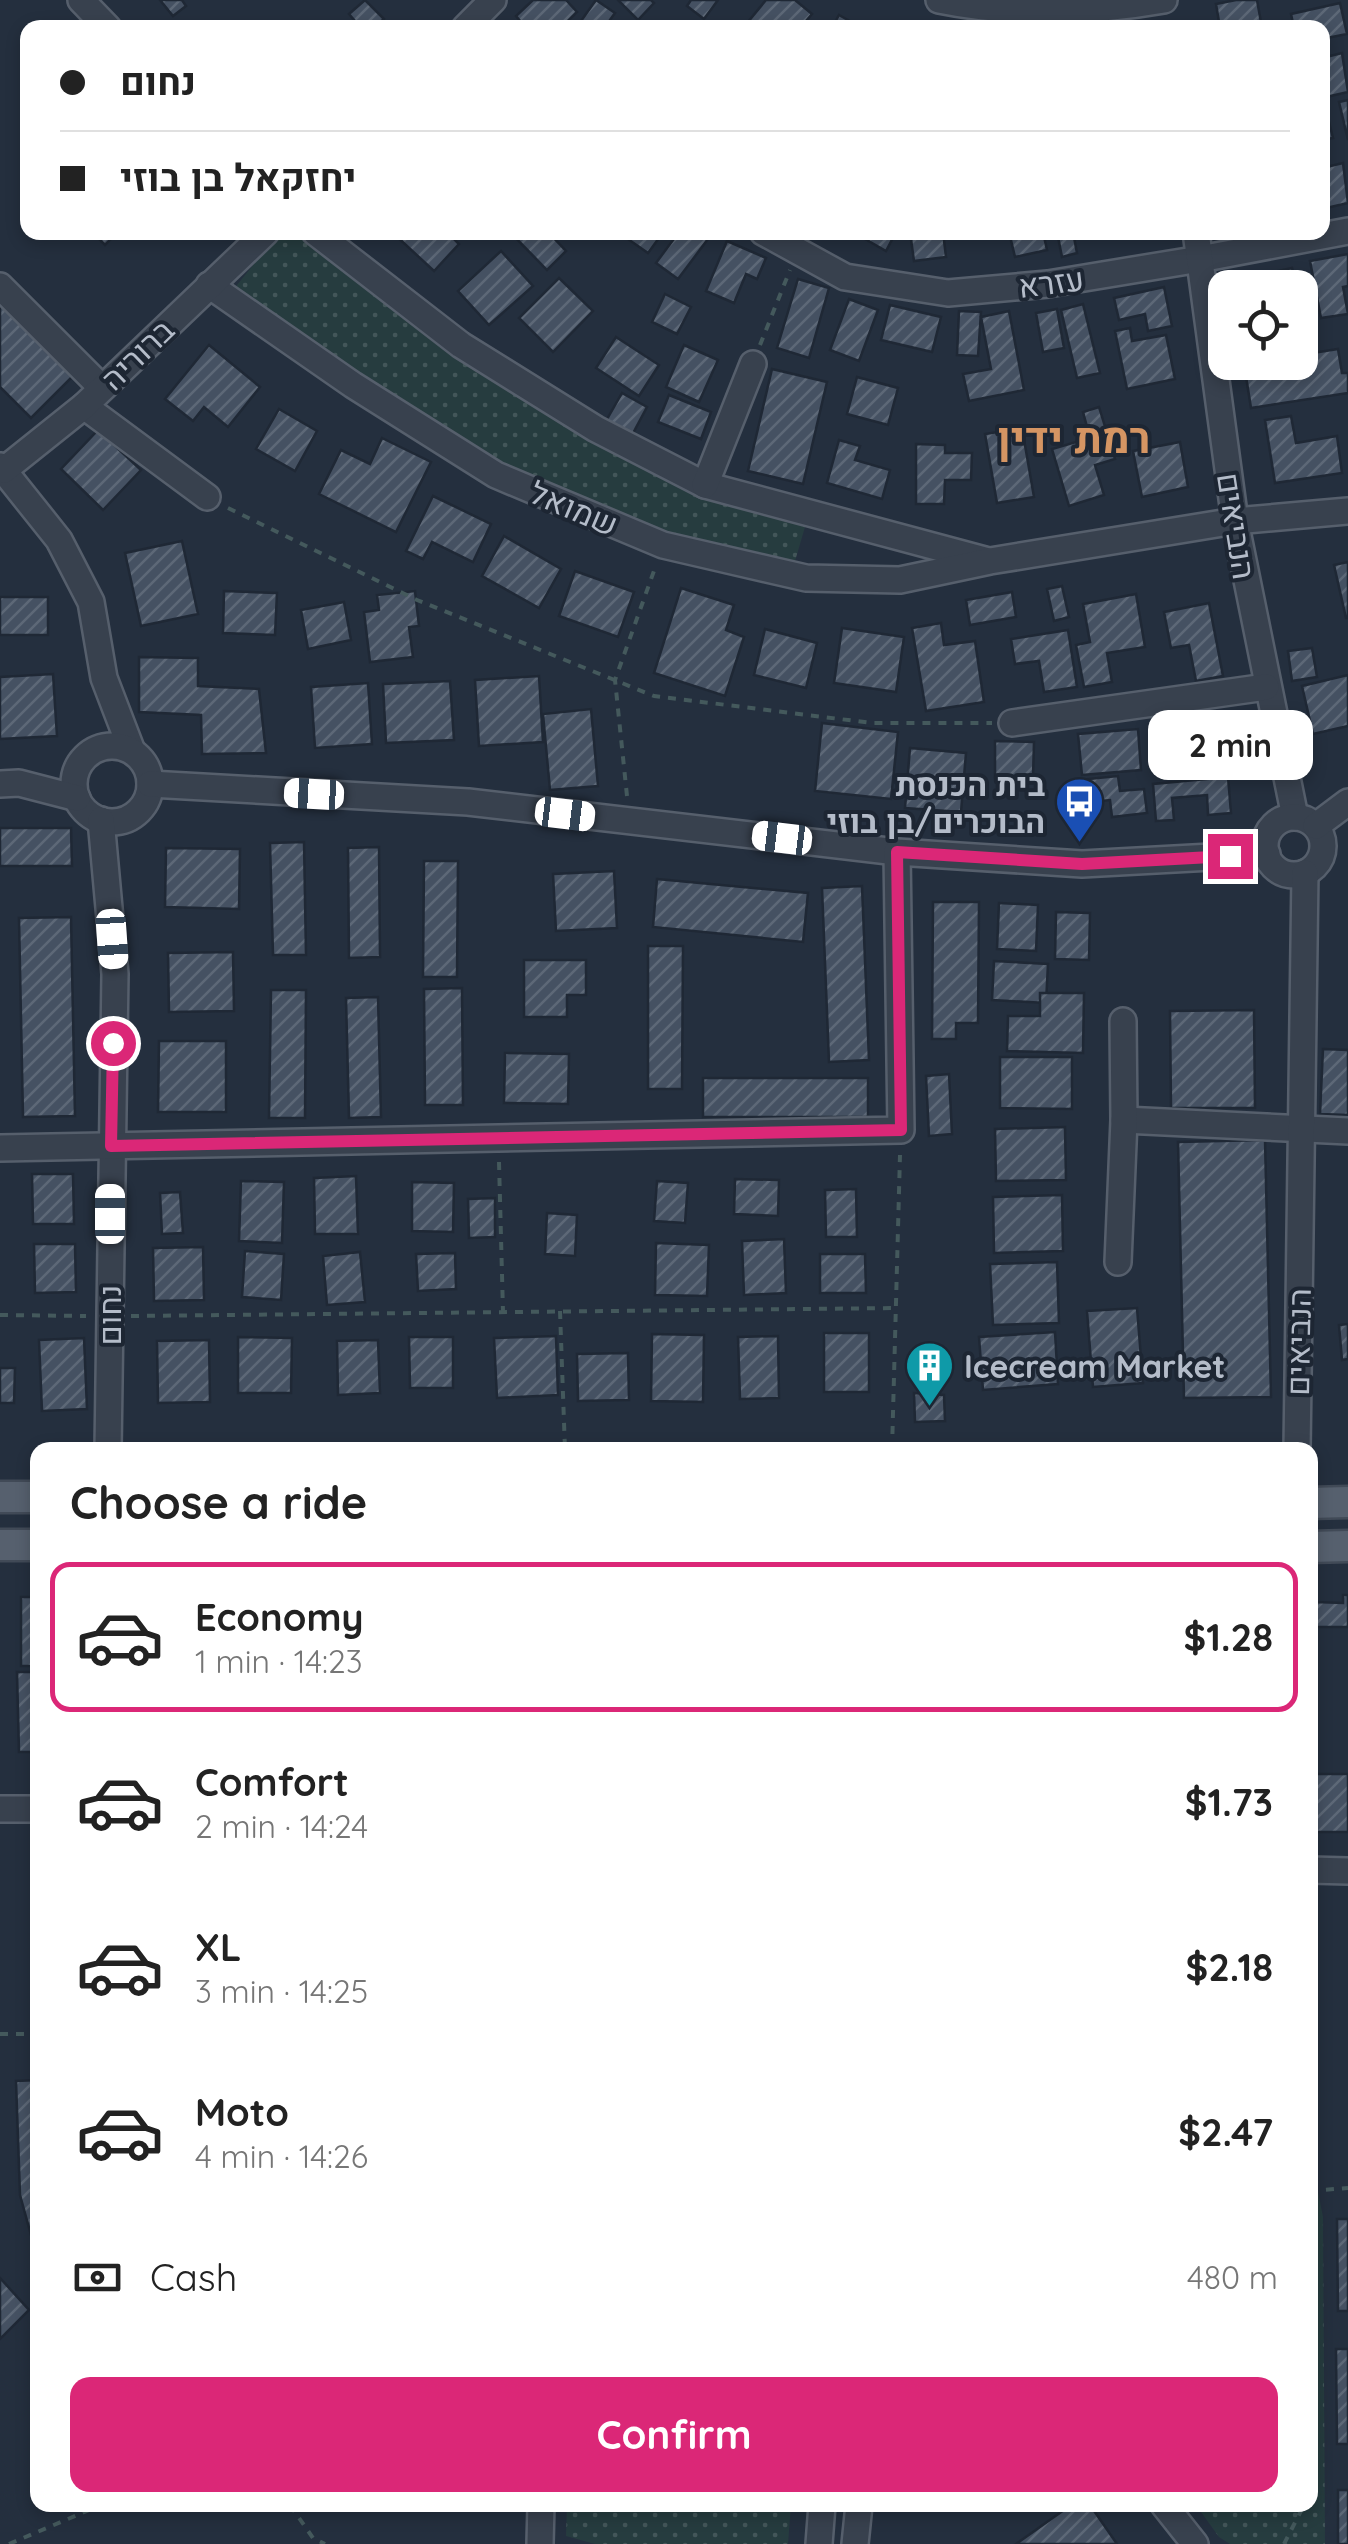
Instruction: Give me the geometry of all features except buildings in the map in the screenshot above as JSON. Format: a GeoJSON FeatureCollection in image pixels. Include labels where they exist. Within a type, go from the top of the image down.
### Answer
{"type":"FeatureCollection","features":[{"type":"Feature","properties":{"kind":"main road"},"geometry":{"type":"LineString","coordinates":[[0,1498],[30,1497]]}},
{"type":"Feature","properties":{"kind":"main road"},"geometry":{"type":"LineString","coordinates":[[1318,1502],[1348,1502]]}},
{"type":"Feature","properties":{"kind":"main road"},"geometry":{"type":"LineString","coordinates":[[0,1545],[30,1544]]}},
{"type":"Feature","properties":{"kind":"main road"},"geometry":{"type":"LineString","coordinates":[[1318,1547],[1348,1546]]}},
{"type":"Feature","properties":{"kind":"street"},"geometry":{"type":"LineString","coordinates":[[81,0],[100,20]]}},
{"type":"Feature","properties":{"kind":"street"},"geometry":{"type":"LineString","coordinates":[[940,0],[968,6],[1076,12],[1161,0]]}},
{"type":"Feature","properties":{"kind":"street","name":"ברוריה"},"geometry":{"type":"LineString","coordinates":[[2,468],[93,397],[257,240]]}},
{"type":"Feature","properties":{"kind":"street","name":"שמואל"},"geometry":{"type":"LineString","coordinates":[[325,240],[462,345],[596,429],[705,486],[990,561]]}},
{"type":"Feature","properties":{"kind":"street","name":"עזרא"},"geometry":{"type":"LineString","coordinates":[[778,240],[845,277],[948,293],[1048,284],[1297,240]]}},
{"type":"Feature","properties":{"kind":"street","name":"הנביאים"},"geometry":{"type":"LineString","coordinates":[[1197,240],[1234,521],[1266,687],[1305,822]]}},
{"type":"Feature","properties":{"kind":"street","name":"שמואל"},"geometry":{"type":"LineString","coordinates":[[209,284],[353,385],[496,475],[663,544],[806,578],[900,580],[990,561],[1234,521],[1348,510]]}},
{"type":"Feature","properties":{"kind":"street"},"geometry":{"type":"LineString","coordinates":[[0,286],[93,397],[207,498]]}},
{"type":"Feature","properties":{"kind":"street"},"geometry":{"type":"LineString","coordinates":[[705,486],[753,364]]}},
{"type":"Feature","properties":{"kind":"street"},"geometry":{"type":"LineString","coordinates":[[2,468],[59,540],[91,602],[104,678],[132,752],[145,766],[150,784],[148,796],[124,820],[101,820],[86,812],[76,798],[74,781],[89,757],[104,678]]}},
{"type":"Feature","properties":{"kind":"street"},"geometry":{"type":"LineString","coordinates":[[1012,724],[1266,687]]}},
{"type":"Feature","properties":{"kind":"street"},"geometry":{"type":"LineString","coordinates":[[9,783],[121,747],[132,752]]}},
{"type":"Feature","properties":{"kind":"street"},"geometry":{"type":"LineString","coordinates":[[9,783],[76,798]]}},
{"type":"Feature","properties":{"kind":"street"},"geometry":{"type":"LineString","coordinates":[[150,784],[468,802],[897,852],[1082,864],[1267,854]]}},
{"type":"Feature","properties":{"kind":"street"},"geometry":{"type":"LineString","coordinates":[[1305,822],[1324,846],[1322,856],[1305,873],[1282,872],[1272,865],[1267,854],[1272,828],[1284,818],[1305,822],[1348,802]]}},
{"type":"Feature","properties":{"kind":"street","name":"נחום"},"geometry":{"type":"LineString","coordinates":[[101,820],[115,974],[108,1442]]}},
{"type":"Feature","properties":{"kind":"street"},"geometry":{"type":"LineString","coordinates":[[0,1148],[901,1130],[897,852]]}},
{"type":"Feature","properties":{"kind":"street","name":"הנביאים"},"geometry":{"type":"LineString","coordinates":[[1297,1442],[1305,873]]}},
{"type":"Feature","properties":{"kind":"street"},"geometry":{"type":"LineString","coordinates":[[1118,1262],[1124,1021]]}},
{"type":"Feature","properties":{"kind":"street"},"geometry":{"type":"LineString","coordinates":[[1124,1120],[1348,1131]]}},
{"type":"Feature","properties":{"kind":"street"},"geometry":{"type":"LineString","coordinates":[[0,1809],[30,1809]]}},
{"type":"Feature","properties":{"kind":"street"},"geometry":{"type":"LineString","coordinates":[[1318,1870],[1348,1871]]}},
{"type":"Feature","properties":{"kind":"street"},"geometry":{"type":"LineString","coordinates":[[540,2544],[542,2512]]}},
{"type":"Feature","properties":{"kind":"street"},"geometry":{"type":"LineString","coordinates":[[819,2544],[821,2512]]}},
{"type":"Feature","properties":{"kind":"street"},"geometry":{"type":"LineString","coordinates":[[855,2544],[858,2512]]}},
{"type":"Feature","properties":{"kind":"street"},"geometry":{"type":"LineString","coordinates":[[1170,2512],[1196,2544]]}},
{"type":"Feature","properties":{"kind":"path"},"geometry":{"type":"LineString","coordinates":[[753,364],[798,251]]}},
{"type":"Feature","properties":{"kind":"path"},"geometry":{"type":"LineString","coordinates":[[207,498],[417,600],[654,696],[872,723],[1012,724]]}},
{"type":"Feature","properties":{"kind":"path"},"geometry":{"type":"LineString","coordinates":[[630,821],[614,680],[663,544]]}},
{"type":"Feature","properties":{"kind":"path"},"geometry":{"type":"LineString","coordinates":[[892,1442],[901,1130]]}},
{"type":"Feature","properties":{"kind":"path"},"geometry":{"type":"LineString","coordinates":[[498,1138],[503,1312]]}},
{"type":"Feature","properties":{"kind":"path"},"geometry":{"type":"LineString","coordinates":[[0,1315],[896,1308]]}},
{"type":"Feature","properties":{"kind":"path"},"geometry":{"type":"LineString","coordinates":[[560,1311],[565,1442]]}},
{"type":"Feature","properties":{"kind":"path"},"geometry":{"type":"LineString","coordinates":[[0,2034],[30,2034]]}},
{"type":"Feature","properties":{"kind":"path"},"geometry":{"type":"LineString","coordinates":[[1318,2190],[1348,2188]]}},
{"type":"Feature","properties":{"kind":"path"},"geometry":{"type":"LineString","coordinates":[[9,2544],[84,2512]]}},
{"type":"Feature","properties":{"kind":"path"},"geometry":{"type":"LineString","coordinates":[[295,2512],[313,2538],[325,2544]]}},
{"type":"Feature","properties":{"kind":"path"},"geometry":{"type":"LineString","coordinates":[[1284,2544],[1300,2512]]}},
{"type":"Feature","properties":{"kind":"green space"},"geometry":{"type":"Polygon","coordinates":[[[273,240],[309,240],[429,330],[678,480],[807,520],[793,568],[717,551],[517,480],[233,290],[273,240]]]}},
{"type":"Feature","properties":{"kind":"green space"},"geometry":{"type":"Polygon","coordinates":[[[1318,2192],[1323,2217],[1325,2544],[1230,2544],[1219,2537],[1201,2512],[1318,2512],[1318,2192]]]}},
{"type":"Feature","properties":{"kind":"green space"},"geometry":{"type":"Polygon","coordinates":[[[567,2512],[790,2512],[788,2544],[595,2544],[566,2536],[567,2512]]]}},
{"type":"Feature","properties":{"kind":"place","name":"בית הכנסת הבוכרים/בן בוזי"},"geometry":{"type":"Point","coordinates":[1080,844]}},
{"type":"Feature","properties":{"kind":"place","name":"Icecream Market"},"geometry":{"type":"Point","coordinates":[929,1408]}},
{"type":"Feature","properties":{"kind":"district","name":"רמת ידין"},"geometry":{"type":"Point","coordinates":[1074,437]}},
{"type":"Feature","properties":{"kind":"route"},"geometry":{"type":"LineString","coordinates":[[113,1043],[111,1146],[901,1130],[897,852],[1082,864],[1230,856]]}}]}
